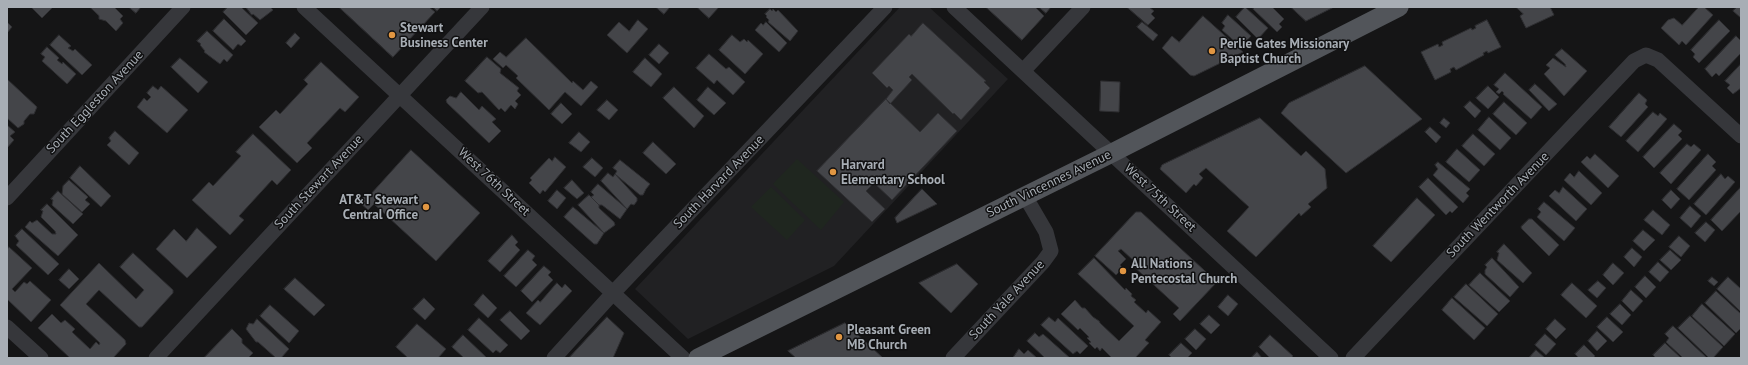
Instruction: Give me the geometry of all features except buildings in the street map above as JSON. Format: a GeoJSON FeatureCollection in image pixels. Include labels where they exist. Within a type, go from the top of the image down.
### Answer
{"type":"FeatureCollection","features":[{"type":"Feature","properties":{"kind":"main road","name":"South Vincennes Avenue"},"geometry":{"type":"LineString","coordinates":[[698,358],[1112,153],[1399,7]]}},
{"type":"Feature","properties":{"kind":"street","name":"South Eggleston Avenue"},"geometry":{"type":"LineString","coordinates":[[7,198],[183,7]]}},
{"type":"Feature","properties":{"kind":"street","name":"West 76th Street"},"geometry":{"type":"LineString","coordinates":[[304,7],[683,358]]}},
{"type":"Feature","properties":{"kind":"street","name":"South Stewart Avenue"},"geometry":{"type":"LineString","coordinates":[[156,358],[482,7]]}},
{"type":"Feature","properties":{"kind":"street","name":"South Harvard Avenue"},"geometry":{"type":"LineString","coordinates":[[554,358],[613,293],[885,7]]}},
{"type":"Feature","properties":{"kind":"street","name":"West 75th Street"},"geometry":{"type":"LineString","coordinates":[[954,7],[1331,358]]}},
{"type":"Feature","properties":{"kind":"street"},"geometry":{"type":"LineString","coordinates":[[1023,71],[1083,7]]}},
{"type":"Feature","properties":{"kind":"street","name":"South Wentworth Avenue"},"geometry":{"type":"LineString","coordinates":[[1352,358],[1634,61],[1646,55],[1658,60],[1741,136]]}},
{"type":"Feature","properties":{"kind":"street","name":"South Yale Avenue"},"geometry":{"type":"LineString","coordinates":[[953,358],[1043,262],[1051,251],[1046,232],[1025,196]]}},
{"type":"Feature","properties":{"kind":"street"},"geometry":{"type":"LineString","coordinates":[[7,327],[41,358]]}},
{"type":"Feature","properties":{"kind":"shaded area","name":"Harvard Elementary School"},"geometry":{"type":"Polygon","coordinates":[[[900,7],[929,7],[1008,79],[834,266],[688,339],[635,289],[900,7]]]}},
{"type":"Feature","properties":{"kind":"shaded area"},"geometry":{"type":"Polygon","coordinates":[[[797,159],[844,202],[821,230],[773,184],[797,159]]]}},
{"type":"Feature","properties":{"kind":"shaded area"},"geometry":{"type":"Polygon","coordinates":[[[771,187],[805,220],[787,240],[751,207],[771,187]]]}},
{"type":"Feature","properties":{"kind":"place","name":"Stewart Business Center"},"geometry":{"type":"Point","coordinates":[392,35]}},
{"type":"Feature","properties":{"kind":"place","name":"Perlie Gates Missionary Baptist Church"},"geometry":{"type":"Point","coordinates":[1212,51]}},
{"type":"Feature","properties":{"kind":"place","name":"Harvard Elementary School"},"geometry":{"type":"Point","coordinates":[833,172]}},
{"type":"Feature","properties":{"kind":"place","name":"AT&T Stewart Central Office"},"geometry":{"type":"Point","coordinates":[426,207]}},
{"type":"Feature","properties":{"kind":"place","name":"All Nations Pentecostal Church"},"geometry":{"type":"Point","coordinates":[1123,271]}},
{"type":"Feature","properties":{"kind":"place","name":"Pleasant Green MB Church"},"geometry":{"type":"Point","coordinates":[839,337]}}]}
